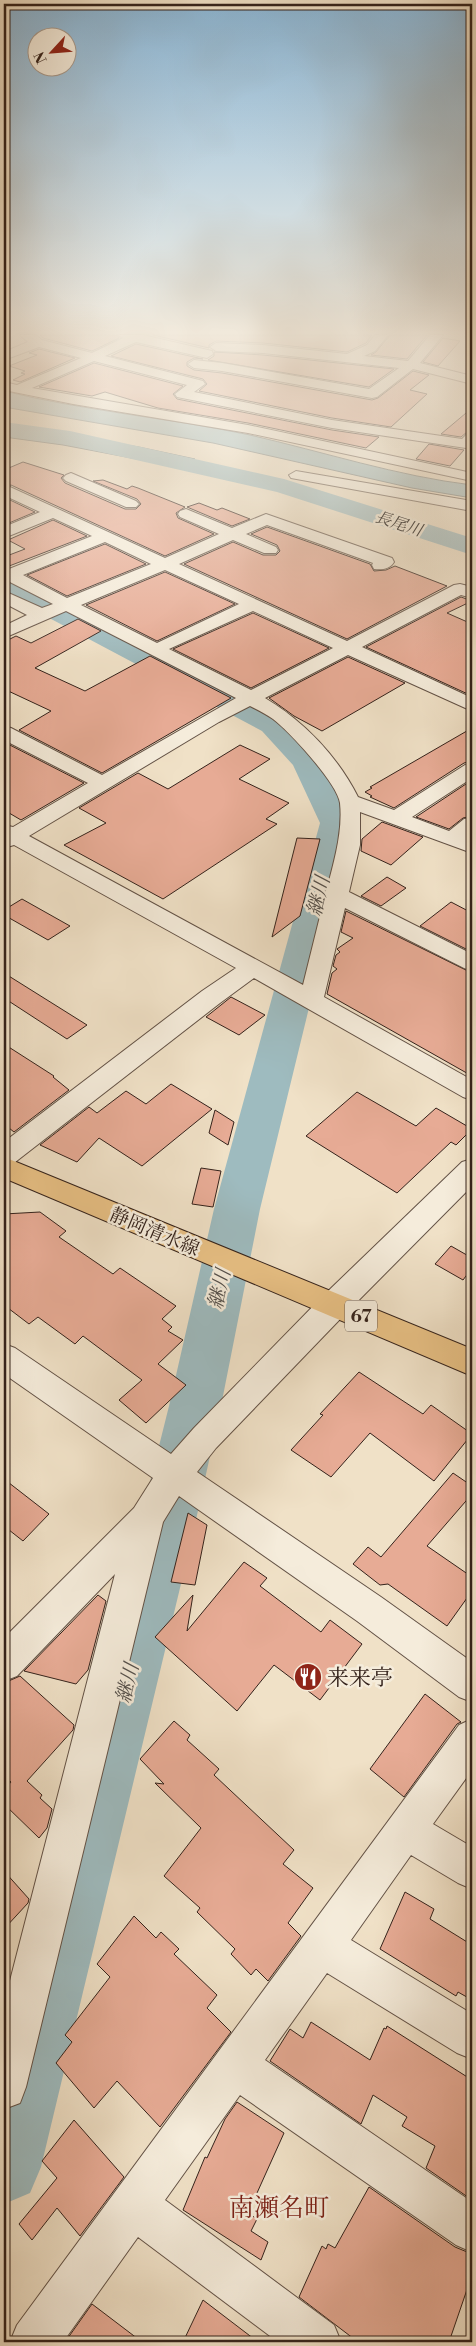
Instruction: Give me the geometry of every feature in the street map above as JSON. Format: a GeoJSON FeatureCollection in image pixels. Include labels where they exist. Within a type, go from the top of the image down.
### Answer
{"type":"FeatureCollection","features":[{"type":"Feature","properties":{"kind":"main road","name":"静岡清水線"},"geometry":{"type":"LineString","coordinates":[[4,1166],[201,1251],[335,1304],[472,1363]]}},
{"type":"Feature","properties":{"kind":"street"},"geometry":{"type":"LineString","coordinates":[[320,444],[472,477]]}},
{"type":"Feature","properties":{"kind":"street"},"geometry":{"type":"LineString","coordinates":[[296,475],[472,506]]}},
{"type":"Feature","properties":{"kind":"street"},"geometry":{"type":"LineString","coordinates":[[72,483],[131,504]]}},
{"type":"Feature","properties":{"kind":"street"},"geometry":{"type":"LineString","coordinates":[[4,495],[10,492],[472,705]]}},
{"type":"Feature","properties":{"kind":"street"},"geometry":{"type":"LineString","coordinates":[[31,502],[48,495]]}},
{"type":"Feature","properties":{"kind":"street"},"geometry":{"type":"LineString","coordinates":[[4,533],[54,512]]}},
{"type":"Feature","properties":{"kind":"street"},"geometry":{"type":"LineString","coordinates":[[186,514],[270,550]]}},
{"type":"Feature","properties":{"kind":"street"},"geometry":{"type":"LineString","coordinates":[[8,627],[42,615],[165,564],[266,519],[386,562],[380,565]]}},
{"type":"Feature","properties":{"kind":"street"},"geometry":{"type":"LineString","coordinates":[[107,536],[9,575],[251,698],[280,715],[304,736],[340,781],[350,801],[349,844],[335,894],[311,1000]]}},
{"type":"Feature","properties":{"kind":"street"},"geometry":{"type":"LineString","coordinates":[[7,836],[103,783],[230,708],[460,589],[472,594]]}},
{"type":"Feature","properties":{"kind":"street"},"geometry":{"type":"LineString","coordinates":[[4,596],[42,615]]}},
{"type":"Feature","properties":{"kind":"street"},"geometry":{"type":"LineString","coordinates":[[165,645],[252,605]]}},
{"type":"Feature","properties":{"kind":"street"},"geometry":{"type":"LineString","coordinates":[[4,732],[103,783]]}},
{"type":"Feature","properties":{"kind":"street"},"geometry":{"type":"LineString","coordinates":[[396,818],[472,769]]}},
{"type":"Feature","properties":{"kind":"street"},"geometry":{"type":"LineString","coordinates":[[350,801],[472,847]]}},
{"type":"Feature","properties":{"kind":"street"},"geometry":{"type":"LineString","coordinates":[[451,839],[472,824]]}},
{"type":"Feature","properties":{"kind":"street"},"geometry":{"type":"LineString","coordinates":[[7,836],[253,968],[472,1090]]}},
{"type":"Feature","properties":{"kind":"street"},"geometry":{"type":"LineString","coordinates":[[335,894],[472,963]]}},
{"type":"Feature","properties":{"kind":"street"},"geometry":{"type":"LineString","coordinates":[[4,1156],[211,997],[253,968]]}},
{"type":"Feature","properties":{"kind":"street"},"geometry":{"type":"LineString","coordinates":[[4,1663],[146,1519],[174,1475],[205,1438],[335,1304],[472,1169]]}},
{"type":"Feature","properties":{"kind":"street"},"geometry":{"type":"LineString","coordinates":[[4,1357],[369,1609],[472,1684]]}},
{"type":"Feature","properties":{"kind":"street"},"geometry":{"type":"LineString","coordinates":[[4,2087],[146,1519]]}},
{"type":"Feature","properties":{"kind":"street"},"geometry":{"type":"LineString","coordinates":[[34,2342],[472,1738]]}},
{"type":"Feature","properties":{"kind":"street"},"geometry":{"type":"LineString","coordinates":[[406,1830],[472,1869]]}},
{"type":"Feature","properties":{"kind":"street"},"geometry":{"type":"LineString","coordinates":[[322,1946],[472,2038]]}},
{"type":"Feature","properties":{"kind":"street"},"geometry":{"type":"LineString","coordinates":[[235,2065],[472,2228]]}},
{"type":"Feature","properties":{"kind":"street"},"geometry":{"type":"LineString","coordinates":[[134,2205],[317,2342]]}},
{"type":"Feature","properties":{"kind":"water"},"geometry":{"type":"Polygon","coordinates":[[[59,444],[124,444],[195,459],[184,468],[59,444]]]}},
{"type":"Feature","properties":{"kind":"water"},"geometry":{"type":"Polygon","coordinates":[[[220,444],[287,444],[388,470],[472,485],[472,498],[412,488],[220,444]]]}},
{"type":"Feature","properties":{"kind":"building"},"geometry":{"type":"Polygon","coordinates":[[[349,444],[370,444],[366,448],[349,444]]]}},
{"type":"Feature","properties":{"kind":"building"},"geometry":{"type":"Polygon","coordinates":[[[429,444],[464,450],[450,466],[416,459],[429,444]]]}},
{"type":"Feature","properties":{"kind":"building"},"geometry":{"type":"Polygon","coordinates":[[[23,462],[64,475],[61,478],[65,483],[125,509],[136,509],[141,504],[137,499],[93,481],[103,480],[127,489],[132,486],[138,488],[185,507],[176,513],[178,518],[214,534],[165,556],[11,485],[4,487],[4,470],[23,462]]]}},
{"type":"Feature","properties":{"kind":"building"},"geometry":{"type":"Polygon","coordinates":[[[10,500],[35,512],[9,523],[4,520],[4,502],[10,500]]]}},
{"type":"Feature","properties":{"kind":"building"},"geometry":{"type":"Polygon","coordinates":[[[199,503],[217,510],[222,508],[250,519],[232,526],[187,507],[199,503]]]}},
{"type":"Feature","properties":{"kind":"building"},"geometry":{"type":"Polygon","coordinates":[[[53,520],[87,536],[4,568],[4,557],[25,549],[8,540],[53,520]]]}},
{"type":"Feature","properties":{"kind":"building"},"geometry":{"type":"Polygon","coordinates":[[[267,527],[370,564],[374,571],[386,570],[395,566],[447,586],[347,639],[184,564],[233,542],[263,555],[276,555],[280,551],[277,545],[251,534],[267,527]]]}},
{"type":"Feature","properties":{"kind":"building"},"geometry":{"type":"Polygon","coordinates":[[[105,544],[146,564],[67,596],[27,575],[105,544]]]}},
{"type":"Feature","properties":{"kind":"building"},"geometry":{"type":"Polygon","coordinates":[[[165,572],[235,604],[157,641],[86,605],[165,572]]]}},
{"type":"Feature","properties":{"kind":"building"},"geometry":{"type":"Polygon","coordinates":[[[461,597],[472,601],[447,613],[472,624],[472,696],[366,647],[461,597]]]}},
{"type":"Feature","properties":{"kind":"building"},"geometry":{"type":"Polygon","coordinates":[[[253,613],[329,648],[251,688],[173,649],[253,613]]]}},
{"type":"Feature","properties":{"kind":"building"},"geometry":{"type":"Polygon","coordinates":[[[78,619],[101,631],[35,668],[85,691],[150,656],[231,698],[102,773],[19,730],[51,711],[4,689],[4,642],[16,636],[31,643],[78,619]]]}},
{"type":"Feature","properties":{"kind":"building"},"geometry":{"type":"Polygon","coordinates":[[[348,657],[405,683],[322,731],[294,716],[269,698],[348,657]]]}},
{"type":"Feature","properties":{"kind":"building"},"geometry":{"type":"Polygon","coordinates":[[[472,728],[472,761],[464,763],[394,808],[370,797],[372,796],[365,792],[372,788],[370,787],[472,728]]]}},
{"type":"Feature","properties":{"kind":"building"},"geometry":{"type":"Polygon","coordinates":[[[4,742],[84,783],[21,820],[4,810],[4,742]]]}},
{"type":"Feature","properties":{"kind":"building"},"geometry":{"type":"Polygon","coordinates":[[[240,745],[270,759],[239,779],[289,803],[266,819],[277,824],[163,899],[64,845],[106,823],[79,808],[138,773],[168,789],[240,745]]]}},
{"type":"Feature","properties":{"kind":"building"},"geometry":{"type":"Polygon","coordinates":[[[472,780],[472,816],[463,818],[449,829],[416,817],[472,780]]]}},
{"type":"Feature","properties":{"kind":"building"},"geometry":{"type":"Polygon","coordinates":[[[382,822],[423,837],[391,865],[361,851],[362,839],[382,822]]]}},
{"type":"Feature","properties":{"kind":"building"},"geometry":{"type":"Polygon","coordinates":[[[297,838],[320,839],[300,916],[272,937],[297,838]]]}},
{"type":"Feature","properties":{"kind":"building"},"geometry":{"type":"Polygon","coordinates":[[[387,877],[406,888],[381,906],[361,896],[387,877]]]}},
{"type":"Feature","properties":{"kind":"building"},"geometry":{"type":"Polygon","coordinates":[[[22,899],[70,926],[48,940],[4,915],[4,910],[22,899]]]}},
{"type":"Feature","properties":{"kind":"building"},"geometry":{"type":"Polygon","coordinates":[[[451,902],[472,913],[472,952],[420,926],[451,902]]]}},
{"type":"Feature","properties":{"kind":"building"},"geometry":{"type":"Polygon","coordinates":[[[346,911],[472,973],[472,1076],[327,994],[332,973],[337,969],[333,966],[336,955],[340,952],[337,949],[353,938],[341,932],[346,911]]]}},
{"type":"Feature","properties":{"kind":"building"},"geometry":{"type":"Polygon","coordinates":[[[4,973],[87,1025],[67,1039],[4,998],[4,973]]]}},
{"type":"Feature","properties":{"kind":"building"},"geometry":{"type":"Polygon","coordinates":[[[231,997],[265,1015],[239,1035],[206,1017],[231,997]]]}},
{"type":"Feature","properties":{"kind":"building"},"geometry":{"type":"Polygon","coordinates":[[[4,1044],[54,1076],[69,1090],[14,1132],[4,1124],[4,1044]]]}},
{"type":"Feature","properties":{"kind":"building"},"geometry":{"type":"Polygon","coordinates":[[[171,1084],[212,1109],[142,1166],[99,1138],[77,1162],[40,1145],[89,1107],[97,1113],[126,1091],[146,1104],[171,1084]]]}},
{"type":"Feature","properties":{"kind":"building"},"geometry":{"type":"Polygon","coordinates":[[[357,1092],[416,1126],[436,1108],[472,1129],[456,1145],[451,1142],[397,1193],[306,1136],[357,1092]]]}},
{"type":"Feature","properties":{"kind":"building"},"geometry":{"type":"Polygon","coordinates":[[[215,1110],[234,1122],[228,1145],[209,1133],[215,1110]]]}},
{"type":"Feature","properties":{"kind":"building"},"geometry":{"type":"Polygon","coordinates":[[[201,1168],[221,1171],[213,1207],[192,1204],[201,1168]]]}},
{"type":"Feature","properties":{"kind":"building"},"geometry":{"type":"Polygon","coordinates":[[[40,1212],[66,1231],[59,1237],[113,1274],[120,1268],[176,1306],[162,1319],[172,1327],[168,1331],[183,1340],[158,1364],[186,1385],[146,1423],[119,1400],[142,1380],[83,1336],[75,1344],[38,1317],[29,1324],[4,1305],[4,1214],[40,1212]]]}},
{"type":"Feature","properties":{"kind":"building"},"geometry":{"type":"Polygon","coordinates":[[[451,1246],[472,1258],[472,1268],[463,1280],[435,1264],[451,1246]]]}},
{"type":"Feature","properties":{"kind":"building"},"geometry":{"type":"Polygon","coordinates":[[[359,1372],[423,1414],[431,1405],[472,1434],[434,1481],[370,1433],[331,1477],[291,1450],[323,1415],[320,1414],[359,1372]]]}},
{"type":"Feature","properties":{"kind":"building"},"geometry":{"type":"Polygon","coordinates":[[[453,1473],[472,1486],[472,1494],[427,1546],[472,1577],[472,1591],[447,1626],[388,1584],[380,1585],[353,1564],[368,1547],[381,1557],[453,1473]]]}},
{"type":"Feature","properties":{"kind":"building"},"geometry":{"type":"Polygon","coordinates":[[[4,1479],[49,1514],[23,1541],[4,1526],[4,1479]]]}},
{"type":"Feature","properties":{"kind":"building"},"geometry":{"type":"Polygon","coordinates":[[[188,1513],[207,1525],[195,1585],[171,1582],[188,1513]]]}},
{"type":"Feature","properties":{"kind":"building"},"geometry":{"type":"Polygon","coordinates":[[[244,1562],[267,1578],[260,1586],[321,1632],[330,1620],[362,1644],[320,1700],[274,1665],[237,1711],[155,1637],[193,1595],[187,1631],[244,1562]]]}},
{"type":"Feature","properties":{"kind":"building"},"geometry":{"type":"Polygon","coordinates":[[[98,1595],[106,1601],[88,1670],[76,1684],[24,1671],[98,1595]]]}},
{"type":"Feature","properties":{"kind":"building"},"geometry":{"type":"Polygon","coordinates":[[[20,1676],[74,1725],[73,1730],[27,1781],[42,1795],[40,1798],[52,1809],[47,1828],[39,1838],[4,1804],[4,1790],[11,1782],[4,1775],[4,1683],[20,1676]]]}},
{"type":"Feature","properties":{"kind":"building"},"geometry":{"type":"Polygon","coordinates":[[[425,1694],[461,1722],[457,1724],[404,1797],[370,1769],[425,1694]]]}},
{"type":"Feature","properties":{"kind":"building"},"geometry":{"type":"Polygon","coordinates":[[[174,1721],[190,1735],[187,1740],[219,1769],[214,1775],[294,1850],[283,1864],[313,1888],[288,1923],[301,1936],[268,1981],[256,1969],[251,1975],[231,1954],[235,1949],[197,1912],[200,1908],[164,1876],[201,1828],[155,1783],[164,1784],[140,1759],[174,1721]]]}},
{"type":"Feature","properties":{"kind":"building"},"geometry":{"type":"Polygon","coordinates":[[[4,1871],[29,1899],[28,1903],[4,1929],[4,1871]]]}},
{"type":"Feature","properties":{"kind":"building"},"geometry":{"type":"Polygon","coordinates":[[[405,1892],[434,1909],[430,1919],[472,1945],[472,2000],[458,1992],[456,1996],[380,1949],[405,1892]]]}},
{"type":"Feature","properties":{"kind":"building"},"geometry":{"type":"Polygon","coordinates":[[[134,1916],[156,1938],[161,1932],[179,1949],[174,1954],[217,1995],[207,2008],[231,2032],[160,2127],[117,2081],[94,2108],[56,2063],[72,2042],[65,2035],[110,1977],[97,1964],[134,1916]]]}},
{"type":"Feature","properties":{"kind":"building"},"geometry":{"type":"Polygon","coordinates":[[[311,2022],[370,2060],[384,2028],[386,2029],[387,2026],[472,2080],[472,2200],[426,2168],[435,2146],[402,2126],[407,2117],[373,2095],[361,2124],[270,2061],[290,2029],[303,2038],[311,2022]]]}},
{"type":"Feature","properties":{"kind":"building"},"geometry":{"type":"Polygon","coordinates":[[[237,2102],[284,2133],[248,2213],[257,2219],[251,2231],[268,2242],[261,2260],[183,2210],[205,2157],[207,2158],[225,2119],[237,2102]]]}},
{"type":"Feature","properties":{"kind":"building"},"geometry":{"type":"Polygon","coordinates":[[[74,2120],[124,2177],[80,2236],[57,2208],[32,2240],[19,2224],[57,2178],[42,2161],[74,2120]]]}},
{"type":"Feature","properties":{"kind":"building"},"geometry":{"type":"Polygon","coordinates":[[[369,2187],[455,2247],[472,2254],[472,2275],[449,2342],[358,2342],[299,2297],[322,2246],[326,2249],[328,2244],[335,2248],[369,2187]]]}},
{"type":"Feature","properties":{"kind":"building"},"geometry":{"type":"Polygon","coordinates":[[[203,2300],[258,2342],[183,2342],[203,2300]]]}},
{"type":"Feature","properties":{"kind":"building"},"geometry":{"type":"Polygon","coordinates":[[[92,2304],[142,2342],[65,2342],[92,2304]]]}},
{"type":"Feature","properties":{"kind":"waterway","name":"長尾川"},"geometry":{"type":"LineString","coordinates":[[99,444],[284,486],[472,547]]}},
{"type":"Feature","properties":{"kind":"waterway","name":"継川"},"geometry":{"type":"LineString","coordinates":[[4,583],[273,724],[308,762],[337,823],[237,1209],[195,1406],[164,1538],[4,2167]]}},
{"type":"Feature","properties":{"kind":"place","name":"来来亭"},"geometry":{"type":"Point","coordinates":[308,1677]}},
{"type":"Feature","properties":{"kind":"district","name":"南瀬名町"},"geometry":{"type":"Point","coordinates":[279,2207]}}]}
